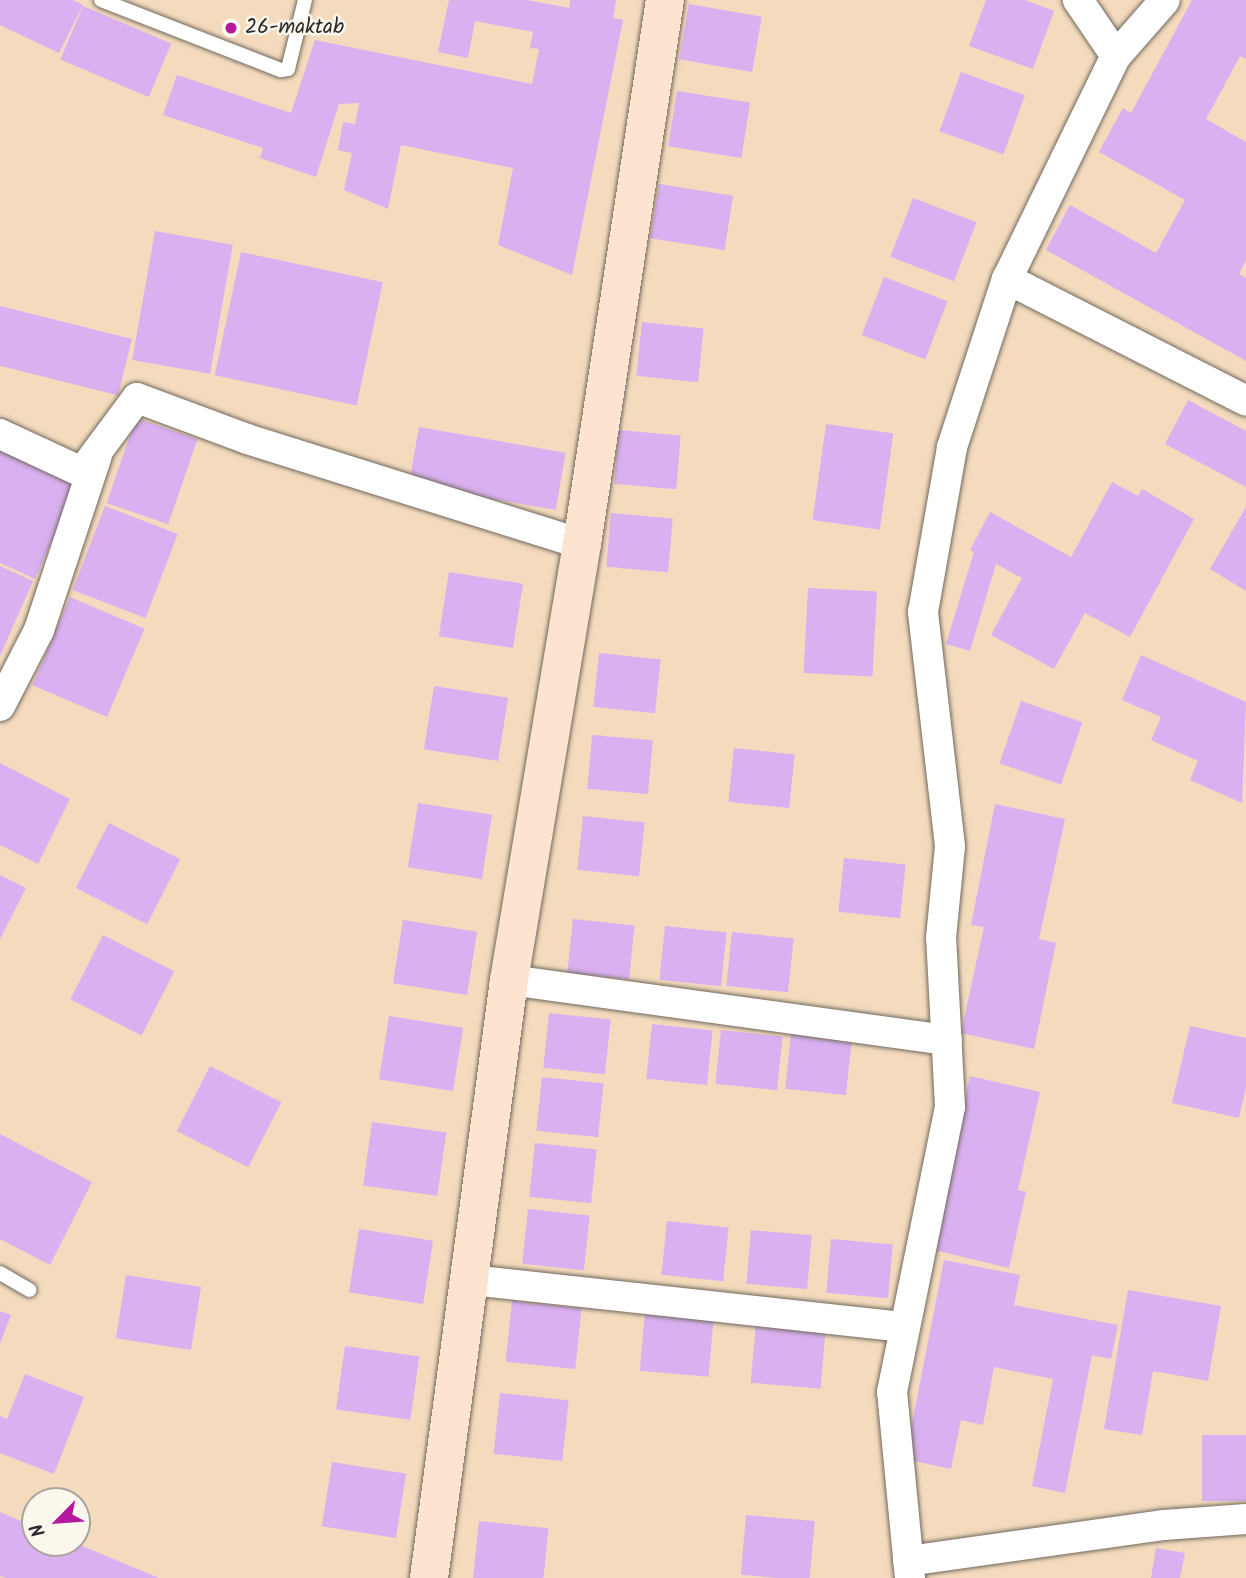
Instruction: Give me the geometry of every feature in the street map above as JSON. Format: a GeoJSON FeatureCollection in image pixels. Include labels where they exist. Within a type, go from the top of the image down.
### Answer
{"type":"FeatureCollection","features":[{"type":"Feature","properties":{"kind":"street"},"geometry":{"type":"LineString","coordinates":[[429,1578],[471,1280],[509,980],[582,544],[665,0]]}},
{"type":"Feature","properties":{"kind":"street"},"geometry":{"type":"LineString","coordinates":[[1078,0],[1116,56]]}},
{"type":"Feature","properties":{"kind":"street"},"geometry":{"type":"LineString","coordinates":[[1165,0],[1116,56],[1007,279],[953,447],[923,612],[950,846],[941,938],[950,1107],[903,1327],[892,1392],[909,1569],[1164,1525],[1246,1519]]}},
{"type":"Feature","properties":{"kind":"street"},"geometry":{"type":"LineString","coordinates":[[1007,279],[1246,401]]}},
{"type":"Feature","properties":{"kind":"street"},"geometry":{"type":"LineString","coordinates":[[0,434],[82,472],[102,440],[137,398],[247,439],[582,544]]}},
{"type":"Feature","properties":{"kind":"street"},"geometry":{"type":"LineString","coordinates":[[0,706],[38,630],[102,440]]}},
{"type":"Feature","properties":{"kind":"street"},"geometry":{"type":"LineString","coordinates":[[509,980],[947,1040]]}},
{"type":"Feature","properties":{"kind":"street"},"geometry":{"type":"LineString","coordinates":[[471,1280],[903,1327]]}},
{"type":"Feature","properties":{"kind":"lane"},"geometry":{"type":"LineString","coordinates":[[101,0],[281,70],[288,69],[305,0]]}},
{"type":"Feature","properties":{"kind":"lane"},"geometry":{"type":"LineString","coordinates":[[0,1273],[30,1290]]}},
{"type":"Feature","properties":{"kind":"building"},"geometry":{"type":"Polygon","coordinates":[[[0,0],[73,0],[83,5],[59,53],[0,25],[0,0]]]}},
{"type":"Feature","properties":{"kind":"building"},"geometry":{"type":"Polygon","coordinates":[[[449,0],[527,0],[569,8],[570,0],[616,0],[613,18],[623,20],[572,275],[498,245],[513,168],[401,145],[388,209],[344,190],[352,153],[338,150],[343,122],[355,124],[359,103],[339,104],[316,177],[260,158],[263,148],[163,115],[177,75],[291,113],[315,40],[532,84],[539,49],[530,48],[533,32],[475,21],[468,58],[438,52],[449,0]]]}},
{"type":"Feature","properties":{"kind":"building"},"geometry":{"type":"Polygon","coordinates":[[[986,0],[1025,0],[1054,11],[1033,69],[969,46],[986,0]]]}},
{"type":"Feature","properties":{"kind":"building"},"geometry":{"type":"Polygon","coordinates":[[[1192,0],[1246,0],[1246,59],[1240,56],[1206,119],[1246,142],[1246,260],[1239,274],[1246,278],[1246,361],[1046,250],[1070,205],[1156,253],[1185,200],[1099,152],[1123,108],[1131,113],[1192,0]]]}},
{"type":"Feature","properties":{"kind":"building"},"geometry":{"type":"Polygon","coordinates":[[[689,4],[762,17],[752,72],[679,59],[689,4]]]}},
{"type":"Feature","properties":{"kind":"building"},"geometry":{"type":"Polygon","coordinates":[[[83,6],[171,44],[149,97],[60,59],[83,6]]]}},
{"type":"Feature","properties":{"kind":"building"},"geometry":{"type":"Polygon","coordinates":[[[961,72],[1025,95],[1003,154],[939,131],[961,72]]]}},
{"type":"Feature","properties":{"kind":"building"},"geometry":{"type":"Polygon","coordinates":[[[677,91],[750,103],[741,158],[668,146],[677,91]]]}},
{"type":"Feature","properties":{"kind":"building"},"geometry":{"type":"Polygon","coordinates":[[[659,184],[733,196],[724,250],[650,238],[659,184]]]}},
{"type":"Feature","properties":{"kind":"building"},"geometry":{"type":"Polygon","coordinates":[[[913,198],[976,222],[954,281],[890,257],[913,198]]]}},
{"type":"Feature","properties":{"kind":"building"},"geometry":{"type":"Polygon","coordinates":[[[155,231],[233,245],[210,374],[132,360],[155,231]]]}},
{"type":"Feature","properties":{"kind":"building"},"geometry":{"type":"Polygon","coordinates":[[[241,252],[383,282],[357,405],[215,375],[241,252]]]}},
{"type":"Feature","properties":{"kind":"building"},"geometry":{"type":"Polygon","coordinates":[[[884,277],[947,301],[925,359],[862,335],[884,277]]]}},
{"type":"Feature","properties":{"kind":"building"},"geometry":{"type":"Polygon","coordinates":[[[0,306],[132,339],[118,395],[0,366],[0,306]]]}},
{"type":"Feature","properties":{"kind":"building"},"geometry":{"type":"Polygon","coordinates":[[[642,322],[704,328],[698,382],[636,376],[642,322]]]}},
{"type":"Feature","properties":{"kind":"building"},"geometry":{"type":"Polygon","coordinates":[[[1188,400],[1246,431],[1246,487],[1165,444],[1188,400]]]}},
{"type":"Feature","properties":{"kind":"building"},"geometry":{"type":"Polygon","coordinates":[[[136,418],[197,439],[168,524],[107,503],[136,418]]]}},
{"type":"Feature","properties":{"kind":"building"},"geometry":{"type":"Polygon","coordinates":[[[826,424],[893,433],[880,530],[813,520],[826,424]]]}},
{"type":"Feature","properties":{"kind":"building"},"geometry":{"type":"Polygon","coordinates":[[[419,427],[566,453],[556,510],[409,484],[419,427]]]}},
{"type":"Feature","properties":{"kind":"building"},"geometry":{"type":"Polygon","coordinates":[[[619,430],[681,435],[676,489],[614,484],[619,430]]]}},
{"type":"Feature","properties":{"kind":"building"},"geometry":{"type":"Polygon","coordinates":[[[0,449],[77,485],[35,579],[0,563],[0,449]]]}},
{"type":"Feature","properties":{"kind":"building"},"geometry":{"type":"Polygon","coordinates":[[[1112,482],[1138,496],[1142,489],[1194,519],[1130,637],[1085,613],[1054,669],[991,635],[1022,578],[996,564],[970,651],[946,644],[974,552],[970,550],[990,512],[1071,557],[1112,482]]]}},
{"type":"Feature","properties":{"kind":"building"},"geometry":{"type":"Polygon","coordinates":[[[105,506],[178,534],[146,618],[73,590],[105,506]]]}},
{"type":"Feature","properties":{"kind":"building"},"geometry":{"type":"Polygon","coordinates":[[[1246,507],[1246,591],[1210,569],[1246,507]]]}},
{"type":"Feature","properties":{"kind":"building"},"geometry":{"type":"Polygon","coordinates":[[[611,513],[673,518],[668,572],[606,567],[611,513]]]}},
{"type":"Feature","properties":{"kind":"building"},"geometry":{"type":"Polygon","coordinates":[[[0,566],[33,581],[0,656],[0,566]]]}},
{"type":"Feature","properties":{"kind":"building"},"geometry":{"type":"Polygon","coordinates":[[[449,572],[523,584],[513,648],[439,636],[449,572]]]}},
{"type":"Feature","properties":{"kind":"building"},"geometry":{"type":"Polygon","coordinates":[[[808,588],[877,592],[872,676],[804,673],[808,588]]]}},
{"type":"Feature","properties":{"kind":"building"},"geometry":{"type":"Polygon","coordinates":[[[70,597],[145,629],[107,717],[32,685],[70,597]]]}},
{"type":"Feature","properties":{"kind":"building"},"geometry":{"type":"Polygon","coordinates":[[[599,653],[661,659],[655,713],[593,707],[599,653]]]}},
{"type":"Feature","properties":{"kind":"building"},"geometry":{"type":"Polygon","coordinates":[[[1141,655],[1246,702],[1242,803],[1190,780],[1198,761],[1151,740],[1161,717],[1122,700],[1141,655]]]}},
{"type":"Feature","properties":{"kind":"building"},"geometry":{"type":"Polygon","coordinates":[[[434,686],[508,698],[498,761],[424,749],[434,686]]]}},
{"type":"Feature","properties":{"kind":"building"},"geometry":{"type":"Polygon","coordinates":[[[1021,701],[1082,722],[1061,785],[1000,763],[1021,701]]]}},
{"type":"Feature","properties":{"kind":"building"},"geometry":{"type":"Polygon","coordinates":[[[592,735],[653,740],[648,794],[587,789],[592,735]]]}},
{"type":"Feature","properties":{"kind":"building"},"geometry":{"type":"Polygon","coordinates":[[[734,748],[795,754],[789,808],[728,802],[734,748]]]}},
{"type":"Feature","properties":{"kind":"building"},"geometry":{"type":"Polygon","coordinates":[[[0,763],[70,799],[38,864],[0,845],[0,763]]]}},
{"type":"Feature","properties":{"kind":"building"},"geometry":{"type":"Polygon","coordinates":[[[418,803],[492,815],[482,879],[408,867],[418,803]]]}},
{"type":"Feature","properties":{"kind":"building"},"geometry":{"type":"Polygon","coordinates":[[[995,804],[1065,819],[1039,939],[1056,943],[1034,1049],[961,1033],[984,927],[971,925],[995,804]]]}},
{"type":"Feature","properties":{"kind":"building"},"geometry":{"type":"Polygon","coordinates":[[[583,816],[645,822],[639,876],[577,870],[583,816]]]}},
{"type":"Feature","properties":{"kind":"building"},"geometry":{"type":"Polygon","coordinates":[[[109,823],[180,859],[147,924],[76,888],[109,823]]]}},
{"type":"Feature","properties":{"kind":"building"},"geometry":{"type":"Polygon","coordinates":[[[844,858],[906,864],[900,918],[838,912],[844,858]]]}},
{"type":"Feature","properties":{"kind":"building"},"geometry":{"type":"Polygon","coordinates":[[[0,875],[26,888],[0,939],[0,875]]]}},
{"type":"Feature","properties":{"kind":"building"},"geometry":{"type":"Polygon","coordinates":[[[573,919],[635,925],[629,979],[567,973],[573,919]]]}},
{"type":"Feature","properties":{"kind":"building"},"geometry":{"type":"Polygon","coordinates":[[[403,920],[477,932],[467,995],[393,983],[403,920]]]}},
{"type":"Feature","properties":{"kind":"building"},"geometry":{"type":"Polygon","coordinates":[[[665,926],[727,932],[721,986],[659,980],[665,926]]]}},
{"type":"Feature","properties":{"kind":"building"},"geometry":{"type":"Polygon","coordinates":[[[732,932],[794,938],[788,992],[726,986],[732,932]]]}},
{"type":"Feature","properties":{"kind":"building"},"geometry":{"type":"Polygon","coordinates":[[[103,935],[174,971],[142,1035],[70,999],[103,935]]]}},
{"type":"Feature","properties":{"kind":"building"},"geometry":{"type":"Polygon","coordinates":[[[549,1013],[611,1019],[605,1074],[543,1068],[549,1013]]]}},
{"type":"Feature","properties":{"kind":"building"},"geometry":{"type":"Polygon","coordinates":[[[389,1016],[463,1028],[453,1091],[379,1079],[389,1016]]]}},
{"type":"Feature","properties":{"kind":"building"},"geometry":{"type":"Polygon","coordinates":[[[652,1024],[713,1030],[707,1085],[646,1079],[652,1024]]]}},
{"type":"Feature","properties":{"kind":"building"},"geometry":{"type":"Polygon","coordinates":[[[1190,1026],[1246,1038],[1246,1087],[1239,1118],[1172,1103],[1190,1026]]]}},
{"type":"Feature","properties":{"kind":"building"},"geometry":{"type":"Polygon","coordinates":[[[721,1030],[783,1036],[777,1090],[715,1084],[721,1030]]]}},
{"type":"Feature","properties":{"kind":"building"},"geometry":{"type":"Polygon","coordinates":[[[791,1034],[852,1040],[846,1095],[785,1089],[791,1034]]]}},
{"type":"Feature","properties":{"kind":"building"},"geometry":{"type":"Polygon","coordinates":[[[210,1066],[281,1102],[248,1167],[177,1131],[210,1066]]]}},
{"type":"Feature","properties":{"kind":"building"},"geometry":{"type":"Polygon","coordinates":[[[970,1076],[1040,1092],[1018,1190],[1026,1192],[1009,1268],[930,1249],[970,1076]]]}},
{"type":"Feature","properties":{"kind":"building"},"geometry":{"type":"Polygon","coordinates":[[[542,1077],[604,1083],[598,1137],[536,1131],[542,1077]]]}},
{"type":"Feature","properties":{"kind":"building"},"geometry":{"type":"Polygon","coordinates":[[[372,1122],[446,1132],[437,1196],[363,1185],[372,1122]]]}},
{"type":"Feature","properties":{"kind":"building"},"geometry":{"type":"Polygon","coordinates":[[[0,1134],[92,1182],[50,1265],[0,1239],[0,1134]]]}},
{"type":"Feature","properties":{"kind":"building"},"geometry":{"type":"Polygon","coordinates":[[[535,1143],[597,1149],[591,1203],[529,1197],[535,1143]]]}},
{"type":"Feature","properties":{"kind":"building"},"geometry":{"type":"Polygon","coordinates":[[[528,1209],[590,1215],[584,1270],[522,1264],[528,1209]]]}},
{"type":"Feature","properties":{"kind":"building"},"geometry":{"type":"Polygon","coordinates":[[[667,1221],[729,1227],[723,1281],[661,1275],[667,1221]]]}},
{"type":"Feature","properties":{"kind":"building"},"geometry":{"type":"Polygon","coordinates":[[[359,1229],[433,1241],[423,1304],[349,1292],[359,1229]]]}},
{"type":"Feature","properties":{"kind":"building"},"geometry":{"type":"Polygon","coordinates":[[[751,1230],[812,1235],[807,1289],[746,1284],[751,1230]]]}},
{"type":"Feature","properties":{"kind":"building"},"geometry":{"type":"Polygon","coordinates":[[[831,1239],[893,1244],[888,1298],[826,1293],[831,1239]]]}},
{"type":"Feature","properties":{"kind":"building"},"geometry":{"type":"Polygon","coordinates":[[[944,1260],[1020,1275],[1014,1305],[1118,1325],[1111,1359],[1092,1355],[1065,1493],[1032,1486],[1053,1379],[994,1367],[983,1425],[961,1420],[951,1469],[905,1459],[944,1260]]]}},
{"type":"Feature","properties":{"kind":"building"},"geometry":{"type":"Polygon","coordinates":[[[126,1275],[201,1287],[191,1350],[116,1338],[126,1275]]]}},
{"type":"Feature","properties":{"kind":"building"},"geometry":{"type":"Polygon","coordinates":[[[1128,1290],[1221,1306],[1208,1381],[1153,1371],[1142,1435],[1104,1429],[1128,1290]]]}},
{"type":"Feature","properties":{"kind":"building"},"geometry":{"type":"Polygon","coordinates":[[[512,1301],[582,1308],[575,1369],[506,1362],[512,1301]]]}},
{"type":"Feature","properties":{"kind":"building"},"geometry":{"type":"Polygon","coordinates":[[[0,1311],[11,1315],[0,1344],[0,1311]]]}},
{"type":"Feature","properties":{"kind":"building"},"geometry":{"type":"Polygon","coordinates":[[[645,1311],[714,1317],[709,1377],[640,1371],[645,1311]]]}},
{"type":"Feature","properties":{"kind":"building"},"geometry":{"type":"Polygon","coordinates":[[[756,1322],[826,1328],[820,1389],[751,1383],[756,1322]]]}},
{"type":"Feature","properties":{"kind":"building"},"geometry":{"type":"Polygon","coordinates":[[[345,1346],[419,1356],[410,1420],[336,1409],[345,1346]]]}},
{"type":"Feature","properties":{"kind":"building"},"geometry":{"type":"Polygon","coordinates":[[[25,1374],[84,1397],[54,1474],[0,1453],[0,1416],[7,1419],[25,1374]]]}},
{"type":"Feature","properties":{"kind":"building"},"geometry":{"type":"Polygon","coordinates":[[[500,1393],[569,1400],[562,1461],[494,1454],[500,1393]]]}},
{"type":"Feature","properties":{"kind":"building"},"geometry":{"type":"Polygon","coordinates":[[[1202,1435],[1246,1435],[1246,1501],[1202,1501],[1202,1435]]]}},
{"type":"Feature","properties":{"kind":"building"},"geometry":{"type":"Polygon","coordinates":[[[332,1462],[406,1474],[396,1538],[322,1526],[332,1462]]]}},
{"type":"Feature","properties":{"kind":"building"},"geometry":{"type":"Polygon","coordinates":[[[0,1512],[21,1521],[21,1557],[91,1557],[91,1550],[159,1578],[6,1578],[0,1576],[0,1512]]]}},
{"type":"Feature","properties":{"kind":"building"},"geometry":{"type":"Polygon","coordinates":[[[746,1515],[815,1521],[810,1578],[741,1575],[746,1515]]]}},
{"type":"Feature","properties":{"kind":"building"},"geometry":{"type":"Polygon","coordinates":[[[479,1521],[549,1528],[543,1578],[473,1578],[479,1521]]]}},
{"type":"Feature","properties":{"kind":"building"},"geometry":{"type":"Polygon","coordinates":[[[1156,1548],[1185,1553],[1180,1578],[1151,1578],[1156,1548]]]}},
{"type":"Feature","properties":{"kind":"place","name":"26-maktab"},"geometry":{"type":"Point","coordinates":[231,28]}}]}
